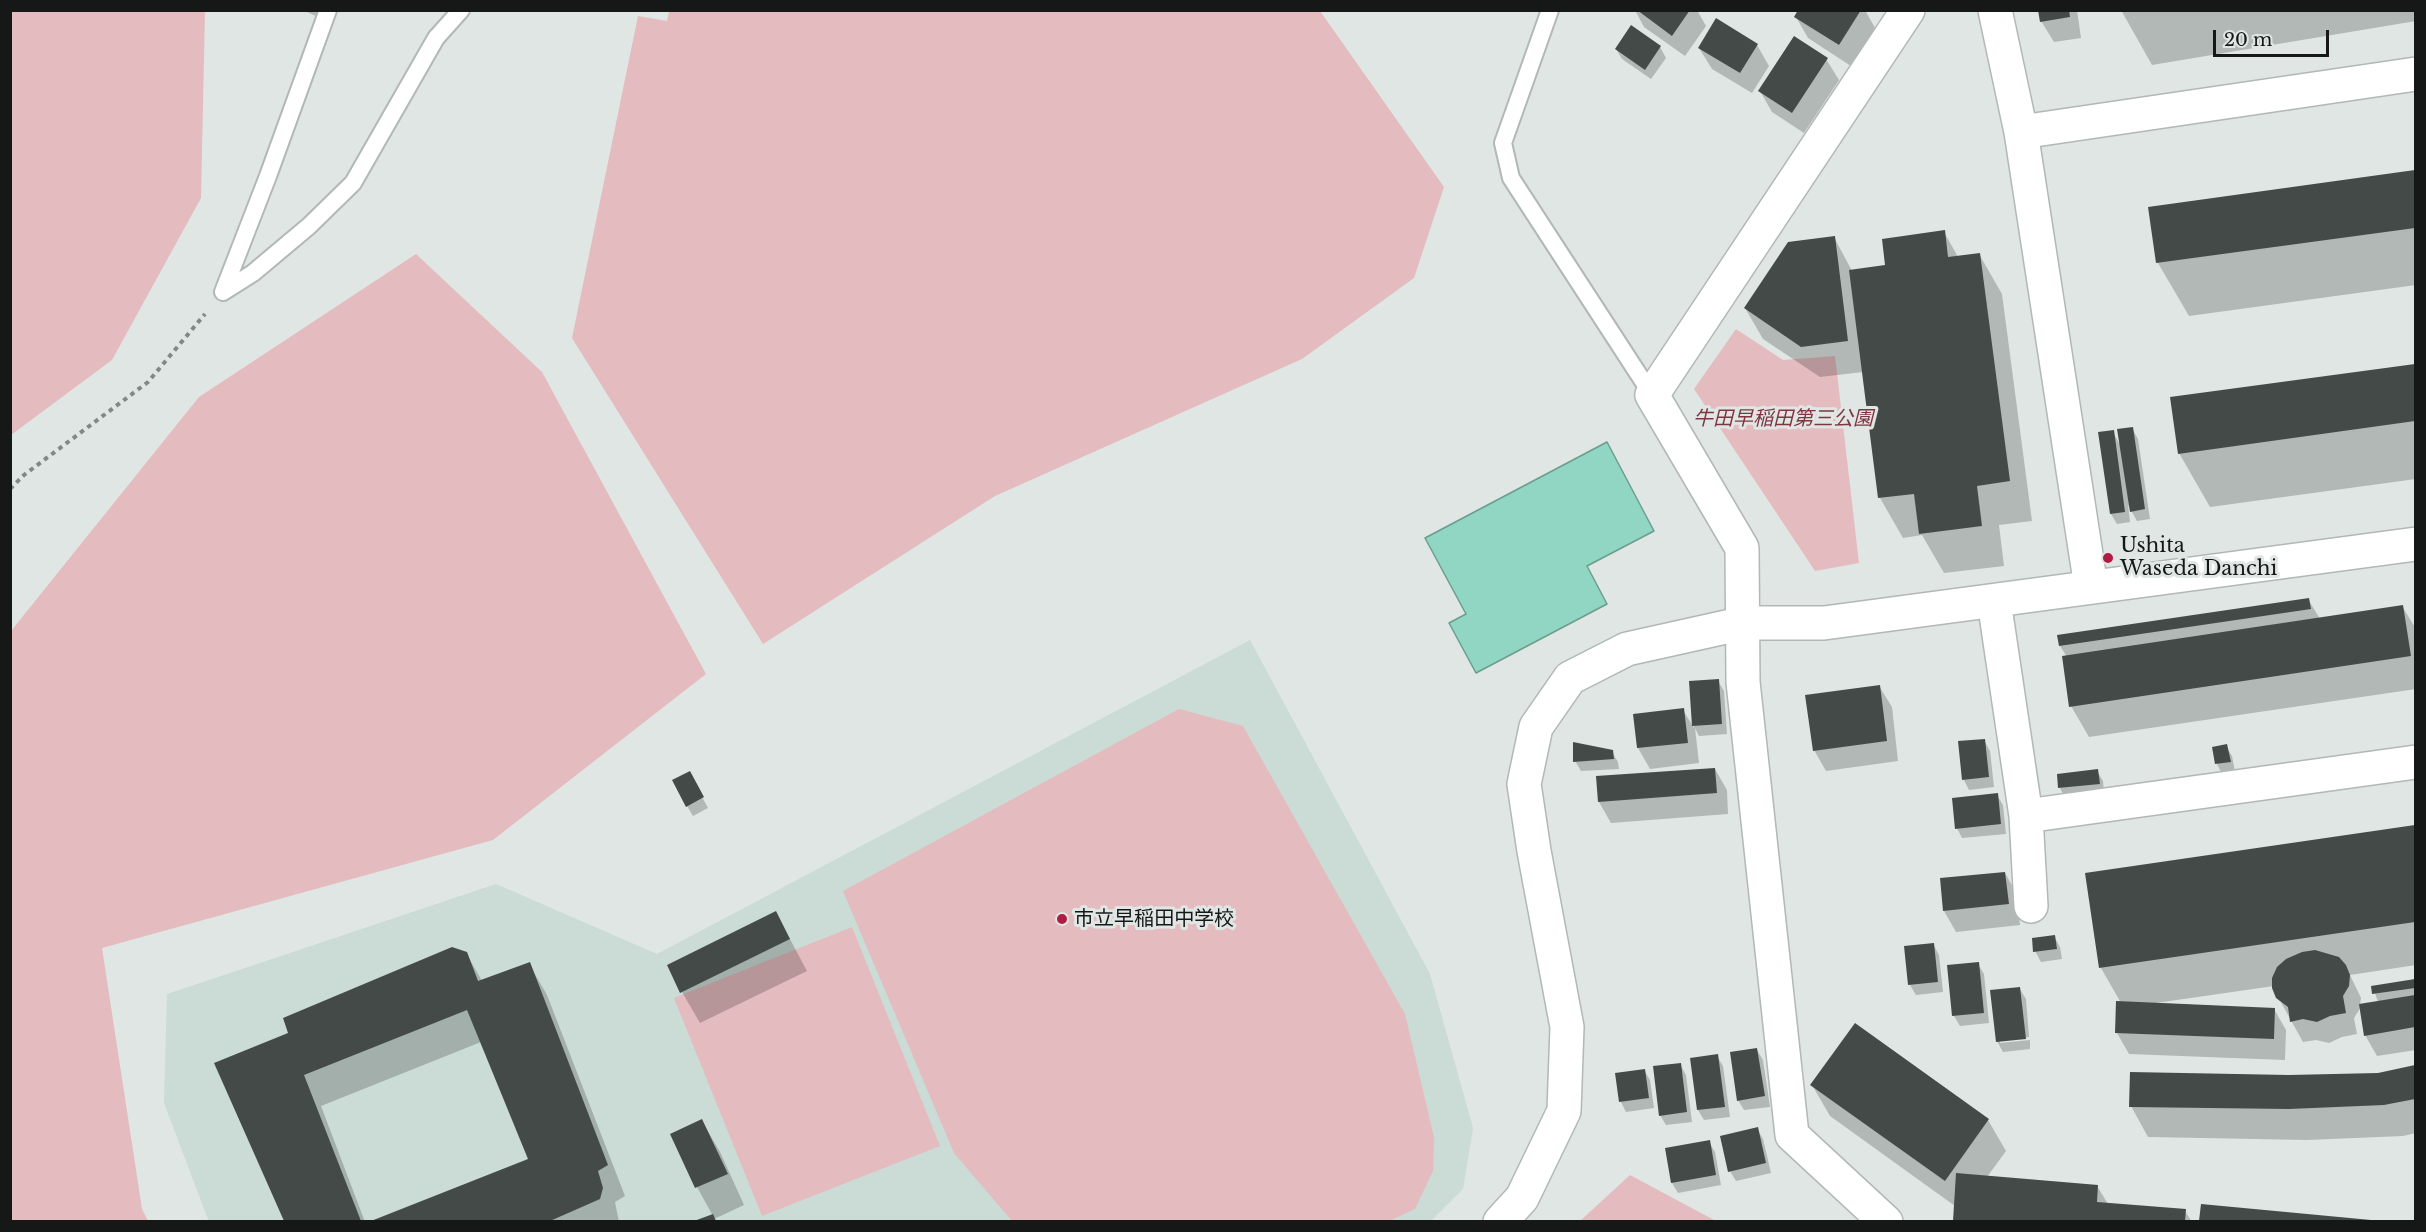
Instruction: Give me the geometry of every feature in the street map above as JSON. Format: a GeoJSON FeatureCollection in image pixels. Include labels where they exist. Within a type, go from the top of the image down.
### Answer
{"type":"FeatureCollection","features":[{"type":"Feature","properties":{"kind":"street"},"geometry":{"type":"LineString","coordinates":[[1886,1221],[1792,1135],[1743,682],[1742,548],[1652,395],[1908,10]]}},
{"type":"Feature","properties":{"kind":"street"},"geometry":{"type":"LineString","coordinates":[[1995,10],[2021,132],[2091,587]]}},
{"type":"Feature","properties":{"kind":"street"},"geometry":{"type":"LineString","coordinates":[[2021,132],[2415,74]]}},
{"type":"Feature","properties":{"kind":"street"},"geometry":{"type":"LineString","coordinates":[[1500,1221],[1522,1198],[1564,1111],[1567,1027],[1534,852],[1524,784],[1536,727],[1570,678],[1627,649],[1744,623],[1824,623],[2415,544]]}},
{"type":"Feature","properties":{"kind":"street"},"geometry":{"type":"LineString","coordinates":[[1994,601],[2026,816],[2031,906]]}},
{"type":"Feature","properties":{"kind":"street"},"geometry":{"type":"LineString","coordinates":[[2026,816],[2415,762]]}},
{"type":"Feature","properties":{"kind":"lane"},"geometry":{"type":"LineString","coordinates":[[223,292],[328,10]]}},
{"type":"Feature","properties":{"kind":"lane"},"geometry":{"type":"LineString","coordinates":[[223,292],[253,273],[309,226],[353,183],[436,38],[461,10]]}},
{"type":"Feature","properties":{"kind":"lane"},"geometry":{"type":"LineString","coordinates":[[1550,10],[1503,143],[1511,178],[1652,395]]}},
{"type":"Feature","properties":{"kind":"path"},"geometry":{"type":"LineString","coordinates":[[10,489],[24,475],[148,382],[223,292]]}},
{"type":"Feature","properties":{"kind":"shaded area"},"geometry":{"type":"Polygon","coordinates":[[[1607,442],[1654,531],[1587,566],[1607,604],[1476,673],[1449,623],[1466,614],[1425,538],[1607,442]]]}},
{"type":"Feature","properties":{"kind":"shaded area","name":"市立早稲田中学校"},"geometry":{"type":"Polygon","coordinates":[[[1250,640],[1430,974],[1473,1128],[1463,1189],[1431,1221],[209,1222],[164,1103],[167,994],[496,884],[657,954],[1250,640]]]}},
{"type":"Feature","properties":{"kind":"green space"},"geometry":{"type":"Polygon","coordinates":[[[11,10],[205,11],[201,198],[112,360],[11,435],[11,10]]]}},
{"type":"Feature","properties":{"kind":"green space"},"geometry":{"type":"Polygon","coordinates":[[[669,11],[1320,11],[1444,187],[1414,278],[1302,359],[995,496],[763,644],[572,338],[638,16],[667,21],[669,11]]]}},
{"type":"Feature","properties":{"kind":"green space"},"geometry":{"type":"Polygon","coordinates":[[[416,254],[542,372],[706,674],[493,840],[102,948],[142,1209],[148,1221],[11,1221],[11,631],[199,397],[416,254]]]}},
{"type":"Feature","properties":{"kind":"green space","name":"牛田早稲田第三公園"},"geometry":{"type":"Polygon","coordinates":[[[1736,329],[1783,360],[1835,356],[1859,563],[1815,571],[1694,389],[1736,329]]]}},
{"type":"Feature","properties":{"kind":"green space"},"geometry":{"type":"Polygon","coordinates":[[[1179,709],[1243,726],[1405,1014],[1434,1137],[1433,1171],[1415,1209],[1387,1222],[1012,1221],[954,1153],[843,891],[1179,709]]]}},
{"type":"Feature","properties":{"kind":"green space"},"geometry":{"type":"Polygon","coordinates":[[[852,927],[940,1146],[762,1216],[674,998],[852,927]]]}},
{"type":"Feature","properties":{"kind":"green space"},"geometry":{"type":"Polygon","coordinates":[[[1630,1175],[1716,1221],[1580,1221],[1630,1175]]]}},
{"type":"Feature","properties":{"kind":"building"},"geometry":{"type":"Polygon","coordinates":[[[1637,10],[1690,10],[1672,36],[1637,10]]]}},
{"type":"Feature","properties":{"kind":"building"},"geometry":{"type":"Polygon","coordinates":[[[1798,10],[1861,10],[1839,45],[1794,17],[1798,10]]]}},
{"type":"Feature","properties":{"kind":"building"},"geometry":{"type":"Polygon","coordinates":[[[2038,10],[2069,10],[2070,17],[2040,22],[2038,10]]]}},
{"type":"Feature","properties":{"kind":"building"},"geometry":{"type":"Polygon","coordinates":[[[1716,18],[1758,44],[1740,73],[1698,48],[1716,18]]]}},
{"type":"Feature","properties":{"kind":"building"},"geometry":{"type":"Polygon","coordinates":[[[1631,25],[1661,46],[1645,70],[1615,49],[1631,25]]]}},
{"type":"Feature","properties":{"kind":"building"},"geometry":{"type":"Polygon","coordinates":[[[1794,36],[1828,58],[1792,113],[1758,91],[1794,36]]]}},
{"type":"Feature","properties":{"kind":"building"},"geometry":{"type":"Polygon","coordinates":[[[2415,170],[2415,228],[2156,263],[2148,207],[2415,170]]]}},
{"type":"Feature","properties":{"kind":"building"},"geometry":{"type":"Polygon","coordinates":[[[1945,230],[1948,257],[1980,253],[2010,481],[1977,486],[1982,526],[1919,534],[1914,494],[1878,498],[1849,270],[1885,265],[1882,239],[1945,230]]]}},
{"type":"Feature","properties":{"kind":"building"},"geometry":{"type":"Polygon","coordinates":[[[1835,236],[1848,341],[1801,347],[1744,308],[1788,242],[1835,236]]]}},
{"type":"Feature","properties":{"kind":"building"},"geometry":{"type":"Polygon","coordinates":[[[2415,364],[2415,421],[2178,454],[2170,397],[2415,364]]]}},
{"type":"Feature","properties":{"kind":"building"},"geometry":{"type":"Polygon","coordinates":[[[2133,427],[2145,509],[2130,512],[2117,429],[2133,427]]]}},
{"type":"Feature","properties":{"kind":"building"},"geometry":{"type":"Polygon","coordinates":[[[2114,430],[2125,512],[2110,514],[2098,432],[2114,430]]]}},
{"type":"Feature","properties":{"kind":"building"},"geometry":{"type":"Polygon","coordinates":[[[2309,598],[2311,609],[2059,646],[2057,635],[2309,598]]]}},
{"type":"Feature","properties":{"kind":"building"},"geometry":{"type":"Polygon","coordinates":[[[2403,605],[2411,656],[2069,707],[2062,656],[2403,605]]]}},
{"type":"Feature","properties":{"kind":"building"},"geometry":{"type":"Polygon","coordinates":[[[1719,679],[1722,724],[1692,726],[1689,681],[1719,679]]]}},
{"type":"Feature","properties":{"kind":"building"},"geometry":{"type":"Polygon","coordinates":[[[1880,685],[1887,741],[1813,751],[1805,695],[1880,685]]]}},
{"type":"Feature","properties":{"kind":"building"},"geometry":{"type":"Polygon","coordinates":[[[1684,708],[1688,743],[1637,748],[1633,714],[1684,708]]]}},
{"type":"Feature","properties":{"kind":"building"},"geometry":{"type":"Polygon","coordinates":[[[1985,739],[1989,777],[1962,780],[1958,741],[1985,739]]]}},
{"type":"Feature","properties":{"kind":"building"},"geometry":{"type":"Polygon","coordinates":[[[1573,742],[1613,750],[1614,759],[1573,762],[1573,742]]]}},
{"type":"Feature","properties":{"kind":"building"},"geometry":{"type":"Polygon","coordinates":[[[2227,744],[2231,762],[2215,764],[2212,747],[2227,744]]]}},
{"type":"Feature","properties":{"kind":"building"},"geometry":{"type":"Polygon","coordinates":[[[1715,768],[1717,793],[1598,802],[1596,776],[1715,768]]]}},
{"type":"Feature","properties":{"kind":"building"},"geometry":{"type":"Polygon","coordinates":[[[2098,769],[2100,784],[2058,788],[2057,774],[2098,769]]]}},
{"type":"Feature","properties":{"kind":"building"},"geometry":{"type":"Polygon","coordinates":[[[690,771],[704,797],[686,807],[672,780],[690,771]]]}},
{"type":"Feature","properties":{"kind":"building"},"geometry":{"type":"Polygon","coordinates":[[[1998,793],[2001,824],[1955,829],[1952,798],[1998,793]]]}},
{"type":"Feature","properties":{"kind":"building"},"geometry":{"type":"Polygon","coordinates":[[[2415,825],[2415,922],[2099,968],[2085,873],[2415,825]]]}},
{"type":"Feature","properties":{"kind":"building"},"geometry":{"type":"Polygon","coordinates":[[[2005,872],[2009,904],[1943,911],[1940,878],[2005,872]]]}},
{"type":"Feature","properties":{"kind":"building"},"geometry":{"type":"Polygon","coordinates":[[[776,911],[790,939],[680,993],[667,965],[776,911]]]}},
{"type":"Feature","properties":{"kind":"building"},"geometry":{"type":"Polygon","coordinates":[[[2055,935],[2057,949],[2033,952],[2032,938],[2055,935]]]}},
{"type":"Feature","properties":{"kind":"building"},"geometry":{"type":"Polygon","coordinates":[[[1934,943],[1938,982],[1908,985],[1904,946],[1934,943]]]}},
{"type":"Feature","properties":{"kind":"building"},"geometry":{"type":"Polygon","coordinates":[[[452,947],[467,952],[478,981],[530,962],[608,1165],[598,1171],[603,1188],[600,1199],[550,1221],[371,1221],[528,1159],[467,1010],[304,1075],[361,1221],[284,1221],[214,1063],[288,1033],[283,1018],[452,947]]]}},
{"type":"Feature","properties":{"kind":"building"},"geometry":{"type":"Polygon","coordinates":[[[2315,950],[2339,957],[2346,965],[2350,975],[2349,986],[2343,996],[2346,1013],[2330,1016],[2317,1022],[2303,1019],[2290,1022],[2288,1007],[2276,998],[2272,988],[2272,978],[2277,967],[2286,959],[2302,952],[2315,950]]]}},
{"type":"Feature","properties":{"kind":"building"},"geometry":{"type":"Polygon","coordinates":[[[1979,962],[1984,1013],[1952,1016],[1947,965],[1979,962]]]}},
{"type":"Feature","properties":{"kind":"building"},"geometry":{"type":"Polygon","coordinates":[[[2415,979],[2415,988],[2372,994],[2371,986],[2415,979]]]}},
{"type":"Feature","properties":{"kind":"building"},"geometry":{"type":"Polygon","coordinates":[[[2020,987],[2026,1039],[1996,1042],[1990,990],[2020,987]]]}},
{"type":"Feature","properties":{"kind":"building"},"geometry":{"type":"Polygon","coordinates":[[[2415,995],[2415,1027],[2364,1036],[2359,1004],[2415,995]]]}},
{"type":"Feature","properties":{"kind":"building"},"geometry":{"type":"Polygon","coordinates":[[[2116,1001],[2275,1008],[2274,1039],[2115,1033],[2116,1001]]]}},
{"type":"Feature","properties":{"kind":"building"},"geometry":{"type":"Polygon","coordinates":[[[1855,1023],[1989,1119],[1945,1181],[1810,1085],[1855,1023]]]}},
{"type":"Feature","properties":{"kind":"building"},"geometry":{"type":"Polygon","coordinates":[[[1757,1048],[1765,1096],[1737,1101],[1730,1052],[1757,1048]]]}},
{"type":"Feature","properties":{"kind":"building"},"geometry":{"type":"Polygon","coordinates":[[[1718,1054],[1725,1107],[1697,1110],[1690,1058],[1718,1054]]]}},
{"type":"Feature","properties":{"kind":"building"},"geometry":{"type":"Polygon","coordinates":[[[1681,1063],[1687,1112],[1659,1116],[1653,1066],[1681,1063]]]}},
{"type":"Feature","properties":{"kind":"building"},"geometry":{"type":"Polygon","coordinates":[[[2415,1065],[2415,1099],[2384,1105],[2289,1109],[2129,1107],[2130,1072],[2289,1075],[2378,1073],[2415,1065]]]}},
{"type":"Feature","properties":{"kind":"building"},"geometry":{"type":"Polygon","coordinates":[[[1645,1069],[1649,1098],[1619,1102],[1615,1073],[1645,1069]]]}},
{"type":"Feature","properties":{"kind":"building"},"geometry":{"type":"Polygon","coordinates":[[[702,1119],[728,1174],[695,1188],[670,1134],[702,1119]]]}},
{"type":"Feature","properties":{"kind":"building"},"geometry":{"type":"Polygon","coordinates":[[[1758,1127],[1766,1163],[1728,1172],[1720,1136],[1758,1127]]]}},
{"type":"Feature","properties":{"kind":"building"},"geometry":{"type":"Polygon","coordinates":[[[1710,1140],[1716,1175],[1671,1183],[1665,1148],[1710,1140]]]}},
{"type":"Feature","properties":{"kind":"building"},"geometry":{"type":"Polygon","coordinates":[[[1956,1173],[2098,1185],[2097,1202],[2186,1209],[2185,1221],[1953,1221],[1956,1173]]]}},
{"type":"Feature","properties":{"kind":"building"},"geometry":{"type":"Polygon","coordinates":[[[2201,1204],[2371,1220],[2371,1221],[2199,1221],[2201,1204]]]}},
{"type":"Feature","properties":{"kind":"building"},"geometry":{"type":"Polygon","coordinates":[[[713,1214],[716,1221],[694,1221],[713,1214]]]}},
{"type":"Feature","properties":{"kind":"place","name":"Ushita Waseda Danchi"},"geometry":{"type":"Point","coordinates":[2108,558]}},
{"type":"Feature","properties":{"kind":"place","name":"市立早稲田中学校"},"geometry":{"type":"Point","coordinates":[1062,919]}}]}
